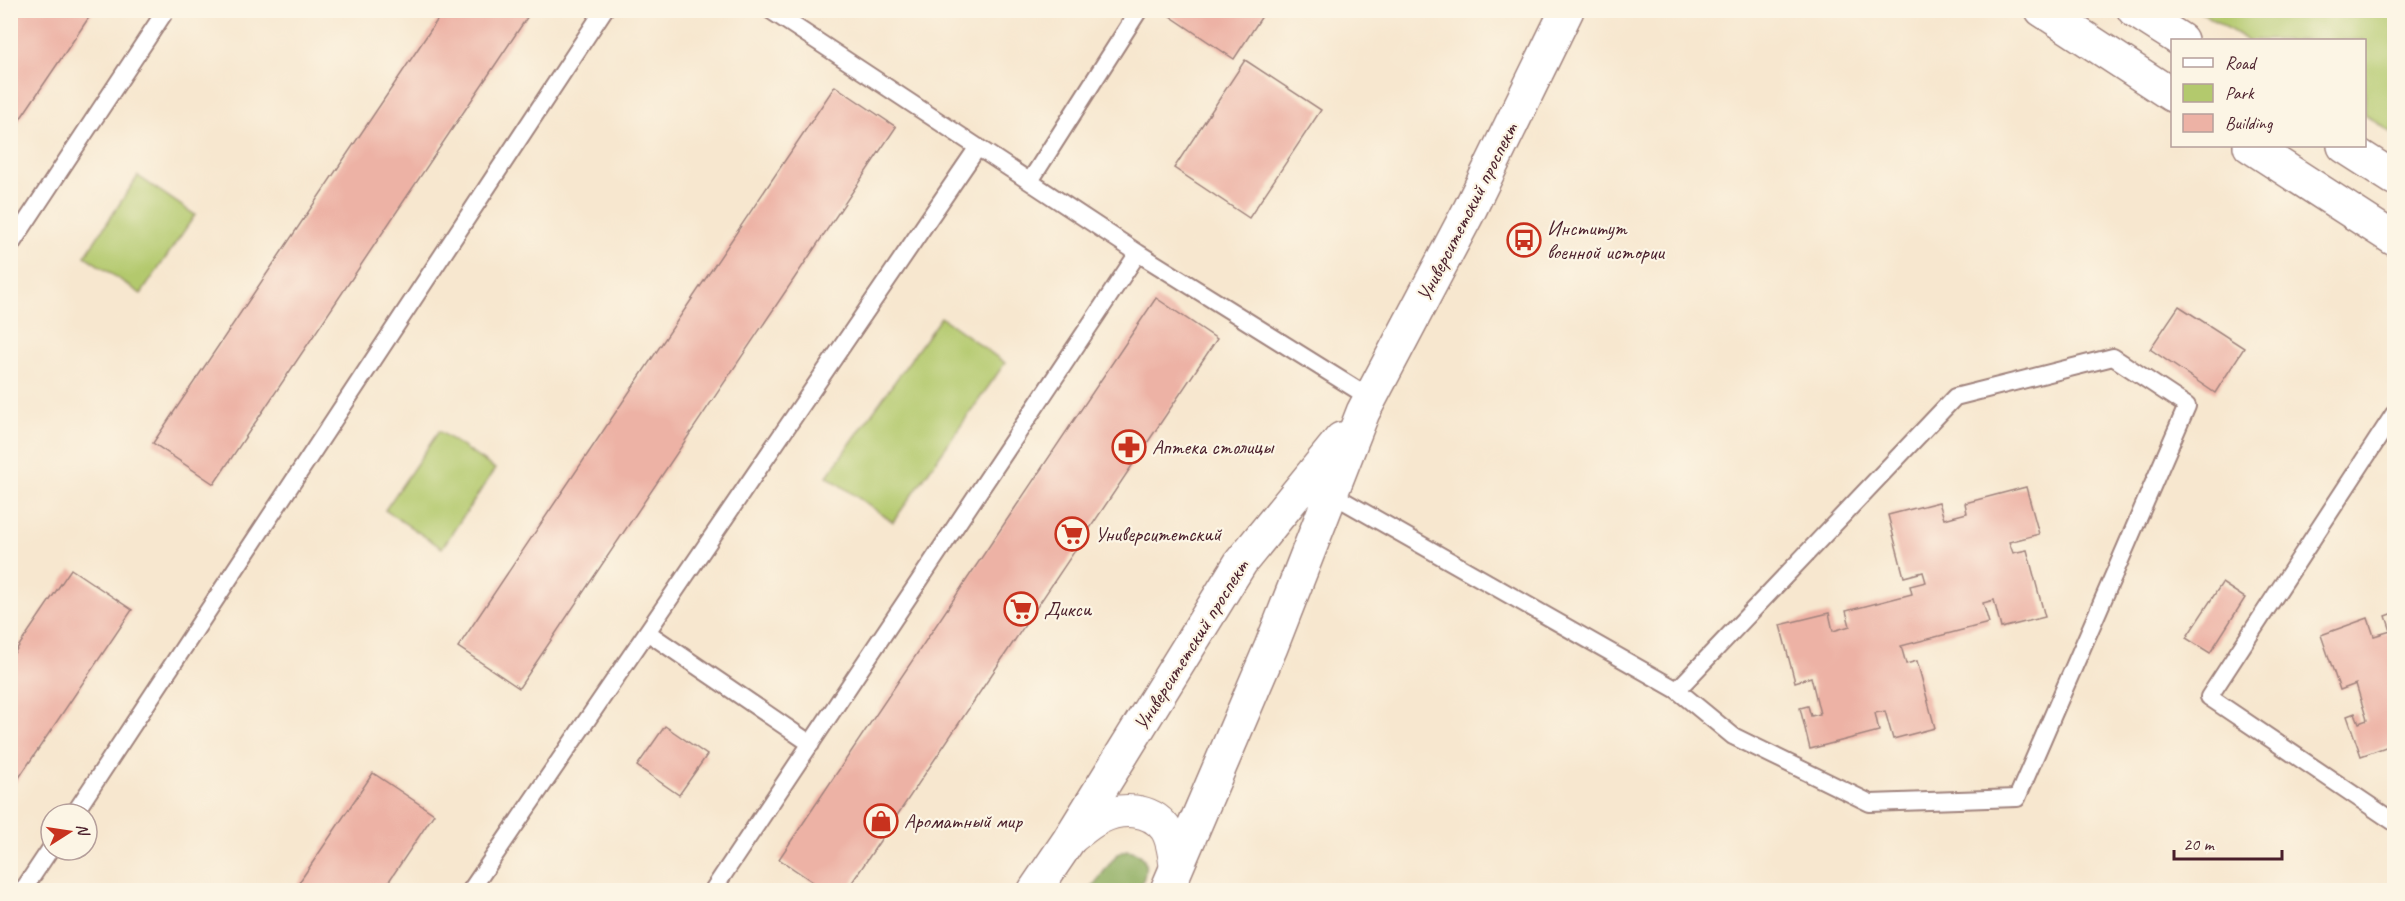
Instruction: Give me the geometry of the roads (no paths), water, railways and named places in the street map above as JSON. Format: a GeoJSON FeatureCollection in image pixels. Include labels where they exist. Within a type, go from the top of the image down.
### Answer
{"type":"FeatureCollection","features":[{"type":"Feature","properties":{"kind":"main road","name":"Университетский проспект"},"geometry":{"type":"LineString","coordinates":[[1171,880],[1271,647],[1322,522],[1330,493],[1367,405],[1470,209],[1567,10]]}},
{"type":"Feature","properties":{"kind":"main road"},"geometry":{"type":"LineString","coordinates":[[2043,10],[2171,94]]}},
{"type":"Feature","properties":{"kind":"main road"},"geometry":{"type":"LineString","coordinates":[[2134,10],[2179,39]]}},
{"type":"Feature","properties":{"kind":"main road"},"geometry":{"type":"LineString","coordinates":[[2252,147],[2394,239]]}},
{"type":"Feature","properties":{"kind":"main road"},"geometry":{"type":"LineString","coordinates":[[2346,147],[2394,178]]}},
{"type":"Feature","properties":{"kind":"main road","name":"Университетский проспект"},"geometry":{"type":"LineString","coordinates":[[1035,891],[1241,562],[1367,405]]}},
{"type":"Feature","properties":{"kind":"street"},"geometry":{"type":"LineString","coordinates":[[1069,840],[1101,817],[1127,810],[1149,814],[1165,828],[1173,847],[1171,880]]}},
{"type":"Feature","properties":{"kind":"lane"},"geometry":{"type":"LineString","coordinates":[[10,246],[166,10]]}},
{"type":"Feature","properties":{"kind":"lane"},"geometry":{"type":"LineString","coordinates":[[82,802],[604,10]]}},
{"type":"Feature","properties":{"kind":"lane"},"geometry":{"type":"LineString","coordinates":[[770,10],[1367,405]]}},
{"type":"Feature","properties":{"kind":"lane"},"geometry":{"type":"LineString","coordinates":[[1030,181],[1139,10]]}},
{"type":"Feature","properties":{"kind":"lane"},"geometry":{"type":"LineString","coordinates":[[471,891],[978,147]]}},
{"type":"Feature","properties":{"kind":"lane"},"geometry":{"type":"LineString","coordinates":[[713,891],[1138,252]]}},
{"type":"Feature","properties":{"kind":"lane"},"geometry":{"type":"LineString","coordinates":[[1330,493],[1677,690],[1733,736],[1870,802],[2017,798],[2187,406],[2113,357],[1955,397],[1677,690]]}},
{"type":"Feature","properties":{"kind":"lane"},"geometry":{"type":"LineString","coordinates":[[2394,414],[2209,697],[2394,822]]}},
{"type":"Feature","properties":{"kind":"lane"},"geometry":{"type":"LineString","coordinates":[[647,632],[810,744]]}},
{"type":"Feature","properties":{"kind":"lane"},"geometry":{"type":"LineString","coordinates":[[23,891],[42,862]]}},
{"type":"Feature","properties":{"kind":"place","name":"Институт военной истории"},"geometry":{"type":"Point","coordinates":[1524,240]}},
{"type":"Feature","properties":{"kind":"place","name":"Аптека столицы"},"geometry":{"type":"Point","coordinates":[1129,447]}},
{"type":"Feature","properties":{"kind":"place","name":"Университетский"},"geometry":{"type":"Point","coordinates":[1072,534]}},
{"type":"Feature","properties":{"kind":"place","name":"Дикси"},"geometry":{"type":"Point","coordinates":[1021,609]}},
{"type":"Feature","properties":{"kind":"place","name":"Ароматный мир"},"geometry":{"type":"Point","coordinates":[881,821]}}]}
